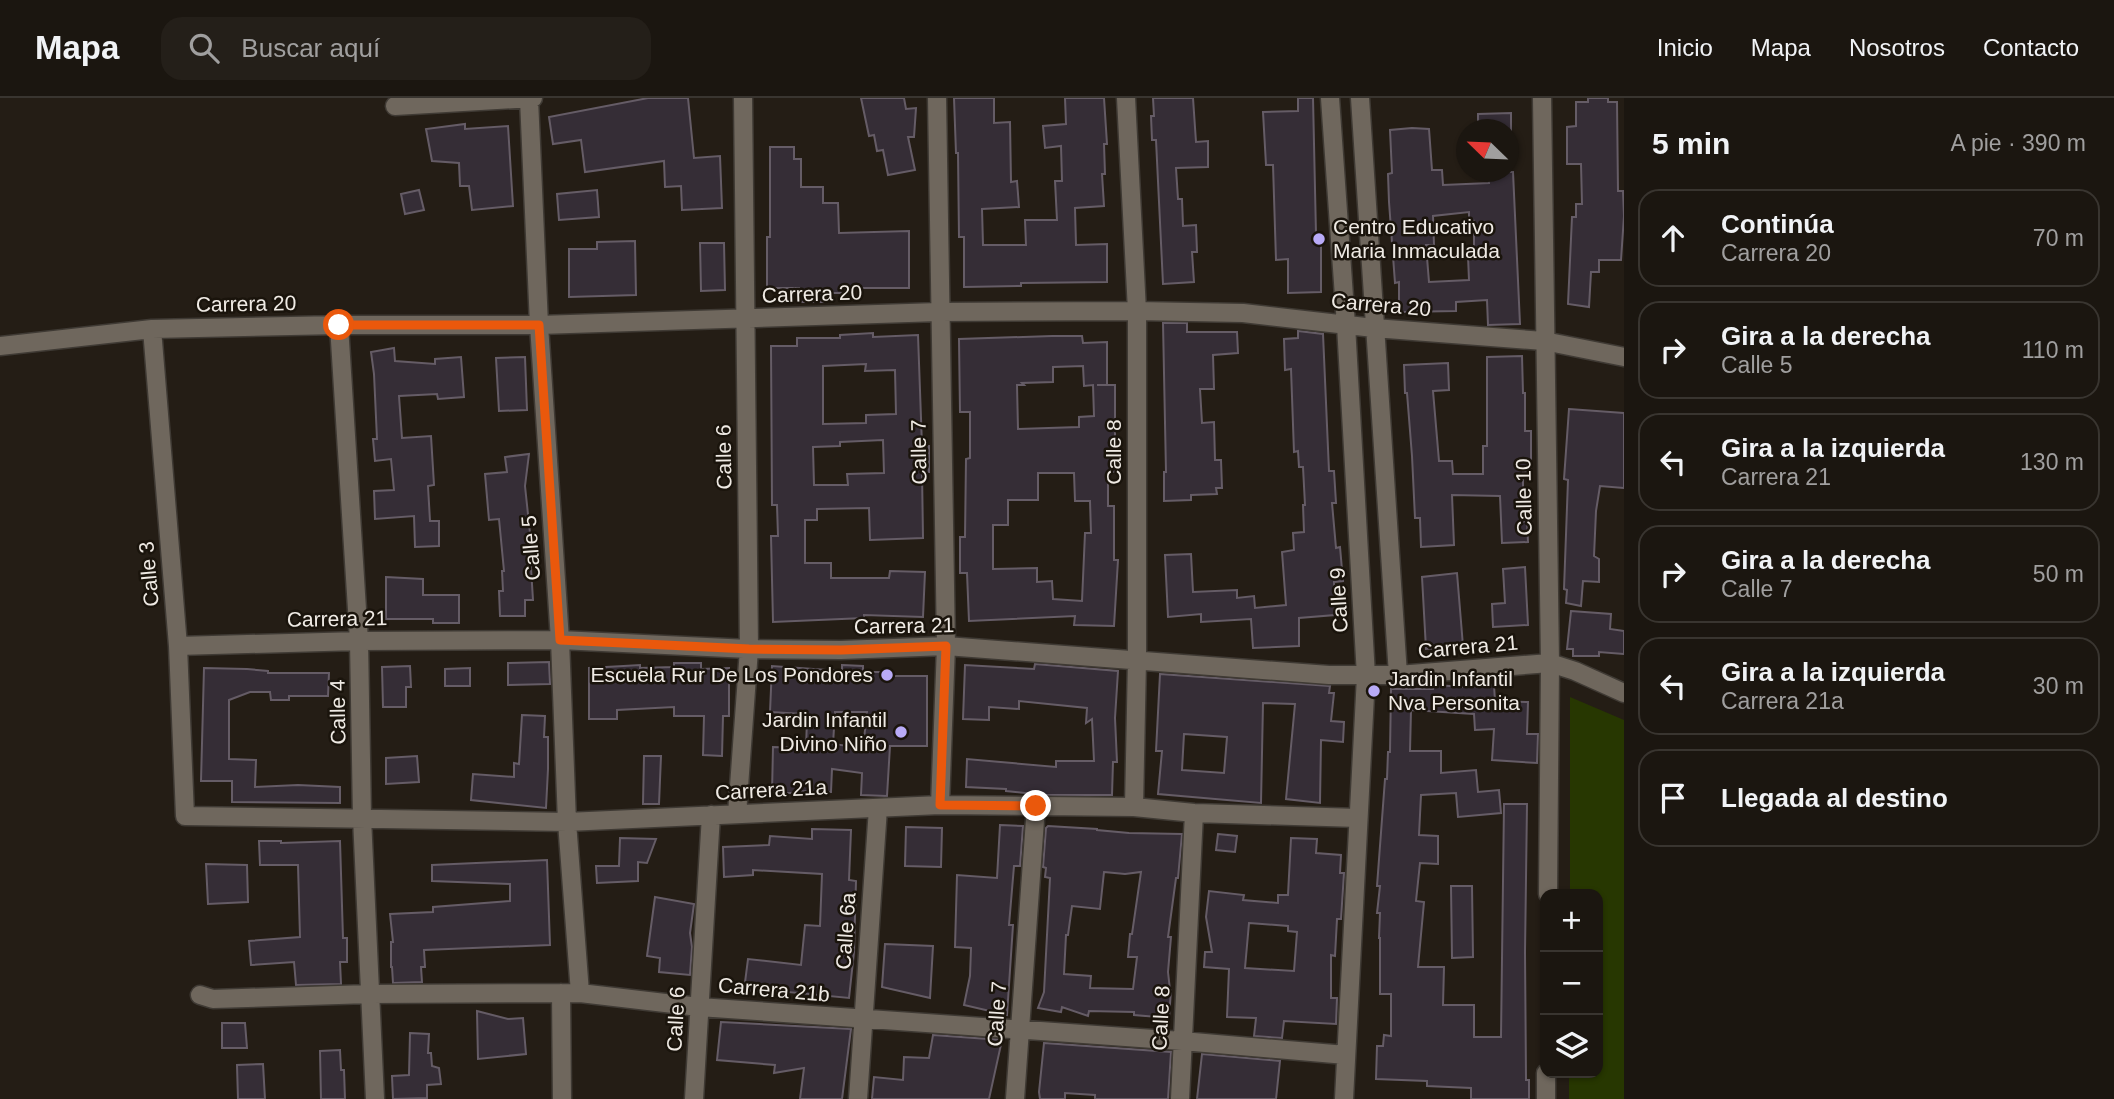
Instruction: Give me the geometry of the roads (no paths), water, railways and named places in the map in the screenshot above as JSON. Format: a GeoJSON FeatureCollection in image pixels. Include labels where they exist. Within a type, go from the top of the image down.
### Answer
{"type":"FeatureCollection","features":[{"type":"Feature","properties":{"kind":"street"},"geometry":{"type":"LineString","coordinates":[[395,106],[531,98]]}},
{"type":"Feature","properties":{"kind":"street","name":"Calle 5"},"geometry":{"type":"LineString","coordinates":[[531,98],[539,325],[560,640],[567,822],[580,993]]}},
{"type":"Feature","properties":{"kind":"street","name":"Calle 6"},"geometry":{"type":"LineString","coordinates":[[737,814],[749,649],[743,98]]}},
{"type":"Feature","properties":{"kind":"street","name":"Calle 7"},"geometry":{"type":"LineString","coordinates":[[937,98],[946,646],[940,805]]}},
{"type":"Feature","properties":{"kind":"street","name":"Calle 8"},"geometry":{"type":"LineString","coordinates":[[1126,98],[1137,310],[1137,660],[1134,807]]}},
{"type":"Feature","properties":{"kind":"street","name":"Calle 9"},"geometry":{"type":"LineString","coordinates":[[1329,98],[1346,325],[1366,676],[1344,1099]]}},
{"type":"Feature","properties":{"kind":"street"},"geometry":{"type":"LineString","coordinates":[[1360,98],[1398,676]]}},
{"type":"Feature","properties":{"kind":"street","name":"Calle 10"},"geometry":{"type":"LineString","coordinates":[[1542,98],[1550,663],[1548,889]]}},
{"type":"Feature","properties":{"kind":"street","name":"Carrera 20"},"geometry":{"type":"LineString","coordinates":[[0,346],[152,329],[539,325],[939,312],[1137,310],[1243,313],[1374,328],[1544,341],[1624,357]]}},
{"type":"Feature","properties":{"kind":"street","name":"Calle 4"},"geometry":{"type":"LineString","coordinates":[[339,325],[359,640],[362,818],[375,1099]]}},
{"type":"Feature","properties":{"kind":"street","name":"Calle 3"},"geometry":{"type":"LineString","coordinates":[[152,329],[178,646],[186,816]]}},
{"type":"Feature","properties":{"kind":"street","name":"Carrera 21"},"geometry":{"type":"LineString","coordinates":[[178,646],[359,640],[560,640],[749,649],[841,650],[946,646],[1366,676],[1398,676],[1550,663],[1575,670],[1624,693]]}},
{"type":"Feature","properties":{"kind":"street","name":"Carrera 21a"},"geometry":{"type":"LineString","coordinates":[[186,816],[567,822],[940,805],[1134,807],[1194,813],[1358,818]]}},
{"type":"Feature","properties":{"kind":"street","name":"Calle 7"},"geometry":{"type":"LineString","coordinates":[[1014,1099],[1036,806]]}},
{"type":"Feature","properties":{"kind":"street","name":"Calle 6a"},"geometry":{"type":"LineString","coordinates":[[858,1099],[878,808]]}},
{"type":"Feature","properties":{"kind":"street","name":"Calle 8"},"geometry":{"type":"LineString","coordinates":[[1180,1099],[1194,813]]}},
{"type":"Feature","properties":{"kind":"street","name":"Calle 6"},"geometry":{"type":"LineString","coordinates":[[694,1099],[711,816]]}},
{"type":"Feature","properties":{"kind":"street"},"geometry":{"type":"LineString","coordinates":[[561,993],[562,1099]]}},
{"type":"Feature","properties":{"kind":"street","name":"Carrera 21b"},"geometry":{"type":"LineString","coordinates":[[200,995],[213,999],[369,994],[580,993],[699,1007],[1346,1055]]}},
{"type":"Feature","properties":{"kind":"street"},"geometry":{"type":"LineString","coordinates":[[1546,1078],[1546,1099]]}},
{"type":"Feature","properties":{"kind":"place","name":"Centro Educativo Maria Inmaculada"},"geometry":{"type":"Point","coordinates":[1319,239]}},
{"type":"Feature","properties":{"kind":"place","name":"Escuela Rur De Los Pondores"},"geometry":{"type":"Point","coordinates":[887,675]}},
{"type":"Feature","properties":{"kind":"place","name":"Jardin Infantil Nva Personita"},"geometry":{"type":"Point","coordinates":[1374,691]}},
{"type":"Feature","properties":{"kind":"place","name":"Jardin Infantil Divino Niño"},"geometry":{"type":"Point","coordinates":[901,732]}}]}
